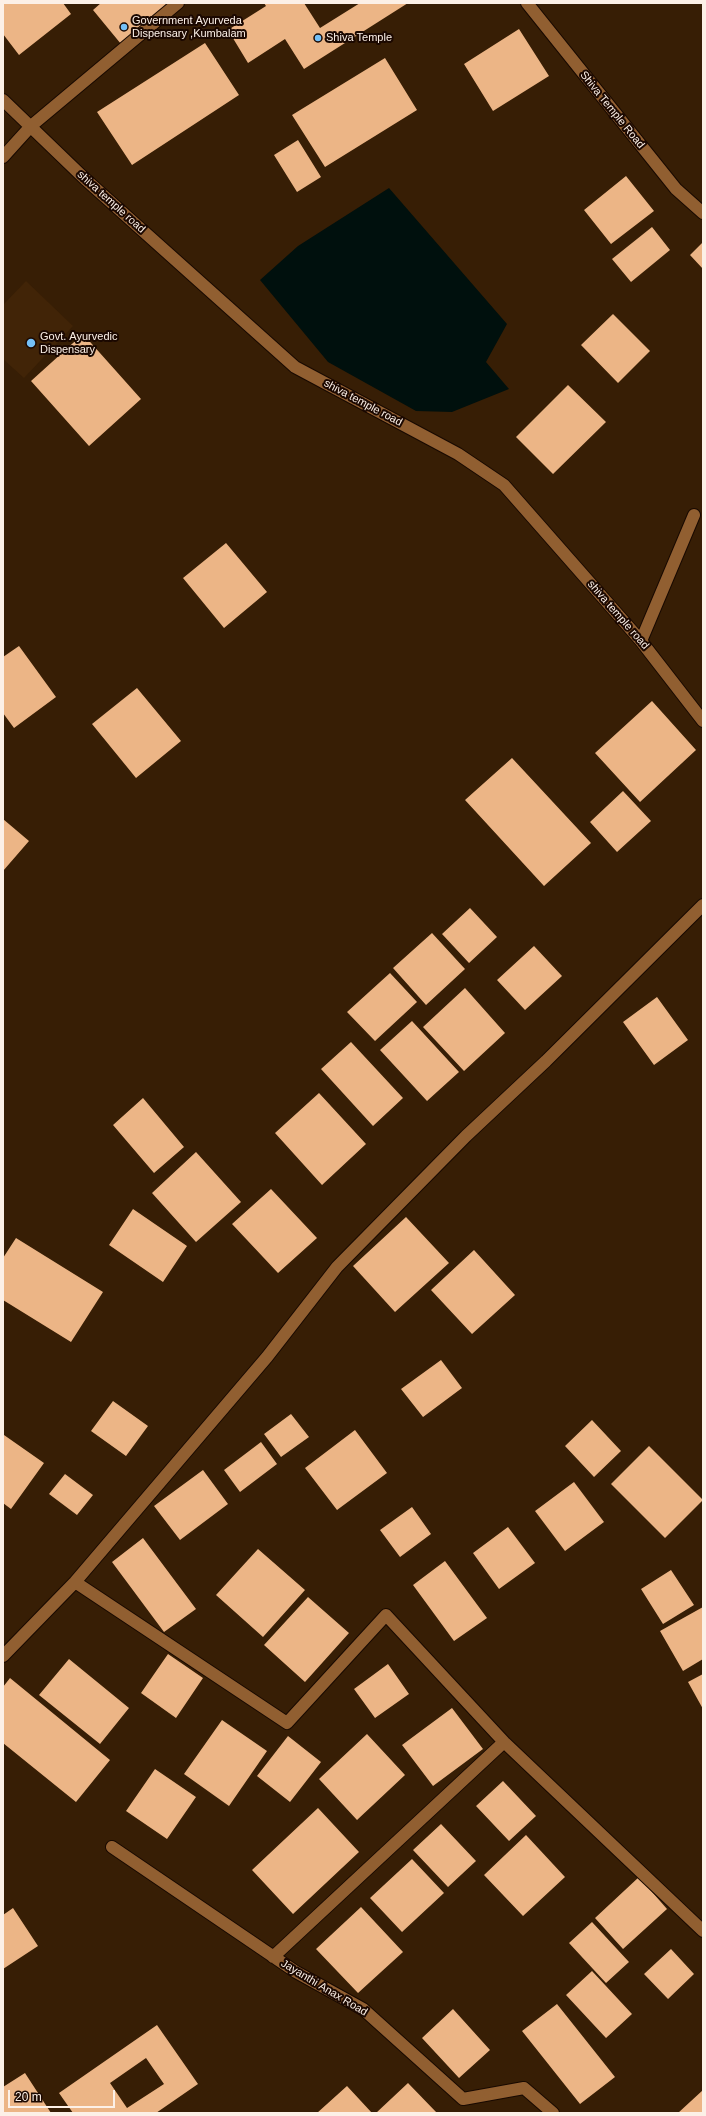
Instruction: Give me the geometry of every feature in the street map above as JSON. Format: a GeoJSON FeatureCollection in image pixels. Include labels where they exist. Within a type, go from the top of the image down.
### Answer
{"type":"FeatureCollection","features":[{"type":"Feature","properties":{"kind":"street"},"geometry":{"type":"LineString","coordinates":[[3,157],[31,126],[178,3]]}},
{"type":"Feature","properties":{"kind":"street","name":"Shiva Temple Road"},"geometry":{"type":"LineString","coordinates":[[527,3],[676,189],[703,213]]}},
{"type":"Feature","properties":{"kind":"street","name":"shiva temple road"},"geometry":{"type":"LineString","coordinates":[[3,100],[85,179],[295,367],[458,454],[504,485],[641,641],[703,721]]}},
{"type":"Feature","properties":{"kind":"street"},"geometry":{"type":"LineString","coordinates":[[641,641],[694,515]]}},
{"type":"Feature","properties":{"kind":"street"},"geometry":{"type":"LineString","coordinates":[[3,1656],[75,1582],[267,1358],[337,1267],[466,1136],[546,1060],[703,905]]}},
{"type":"Feature","properties":{"kind":"street"},"geometry":{"type":"LineString","coordinates":[[75,1582],[287,1723],[386,1615],[504,1742],[703,1931]]}},
{"type":"Feature","properties":{"kind":"street"},"geometry":{"type":"LineString","coordinates":[[273,1957],[504,1742]]}},
{"type":"Feature","properties":{"kind":"street","name":"Jayanthi Anax Road"},"geometry":{"type":"LineString","coordinates":[[112,1847],[273,1957],[363,2009],[463,2100],[524,2088],[553,2113]]}},
{"type":"Feature","properties":{"kind":"shaded area"},"geometry":{"type":"Polygon","coordinates":[[[389,188],[507,324],[486,362],[509,389],[452,412],[416,411],[328,362],[260,280],[298,246],[389,188]]]}},
{"type":"Feature","properties":{"kind":"shaded area","name":"Govt. Ayurvedic Dispensary"},"geometry":{"type":"Polygon","coordinates":[[[26,281],[73,326],[24,378],[3,359],[3,305],[26,281]]]}},
{"type":"Feature","properties":{"kind":"building"},"geometry":{"type":"Polygon","coordinates":[[[3,3],[63,3],[71,14],[19,55],[3,34],[3,3]]]}},
{"type":"Feature","properties":{"kind":"building","name":"Government Ayurveda Dispensary ,Kumbalam"},"geometry":{"type":"Polygon","coordinates":[[[101,3],[169,3],[121,44],[93,10],[101,3]]]}},
{"type":"Feature","properties":{"kind":"building"},"geometry":{"type":"Polygon","coordinates":[[[264,3],[304,3],[320,28],[360,3],[408,3],[304,69],[285,39],[248,63],[228,30],[266,6],[264,3]]]}},
{"type":"Feature","properties":{"kind":"building"},"geometry":{"type":"Polygon","coordinates":[[[519,29],[549,76],[493,111],[464,64],[519,29]]]}},
{"type":"Feature","properties":{"kind":"building"},"geometry":{"type":"Polygon","coordinates":[[[205,43],[239,95],[132,165],[97,112],[205,43]]]}},
{"type":"Feature","properties":{"kind":"building"},"geometry":{"type":"Polygon","coordinates":[[[385,58],[417,110],[325,167],[292,115],[385,58]]]}},
{"type":"Feature","properties":{"kind":"building"},"geometry":{"type":"Polygon","coordinates":[[[298,140],[321,177],[297,192],[274,155],[298,140]]]}},
{"type":"Feature","properties":{"kind":"building"},"geometry":{"type":"Polygon","coordinates":[[[626,176],[654,211],[611,244],[584,210],[626,176]]]}},
{"type":"Feature","properties":{"kind":"building"},"geometry":{"type":"Polygon","coordinates":[[[652,227],[670,250],[631,282],[612,259],[652,227]]]}},
{"type":"Feature","properties":{"kind":"building"},"geometry":{"type":"Polygon","coordinates":[[[703,242],[703,269],[690,255],[703,242]]]}},
{"type":"Feature","properties":{"kind":"building"},"geometry":{"type":"Polygon","coordinates":[[[613,314],[650,351],[618,383],[581,345],[613,314]]]}},
{"type":"Feature","properties":{"kind":"building"},"geometry":{"type":"Polygon","coordinates":[[[83,334],[141,399],[89,446],[31,381],[83,334]]]}},
{"type":"Feature","properties":{"kind":"building"},"geometry":{"type":"Polygon","coordinates":[[[568,385],[606,422],[553,474],[516,437],[568,385]]]}},
{"type":"Feature","properties":{"kind":"building"},"geometry":{"type":"Polygon","coordinates":[[[226,543],[267,592],[224,628],[183,578],[226,543]]]}},
{"type":"Feature","properties":{"kind":"building"},"geometry":{"type":"Polygon","coordinates":[[[19,646],[56,697],[14,728],[3,713],[3,657],[19,646]]]}},
{"type":"Feature","properties":{"kind":"building"},"geometry":{"type":"Polygon","coordinates":[[[137,688],[181,741],[136,778],[92,724],[137,688]]]}},
{"type":"Feature","properties":{"kind":"building"},"geometry":{"type":"Polygon","coordinates":[[[652,701],[696,750],[640,802],[595,753],[652,701]]]}},
{"type":"Feature","properties":{"kind":"building"},"geometry":{"type":"Polygon","coordinates":[[[512,758],[591,843],[544,886],[465,800],[512,758]]]}},
{"type":"Feature","properties":{"kind":"building"},"geometry":{"type":"Polygon","coordinates":[[[623,791],[651,821],[617,852],[590,822],[623,791]]]}},
{"type":"Feature","properties":{"kind":"building"},"geometry":{"type":"Polygon","coordinates":[[[3,819],[29,841],[3,871],[3,819]]]}},
{"type":"Feature","properties":{"kind":"building"},"geometry":{"type":"Polygon","coordinates":[[[470,908],[497,937],[469,963],[442,934],[470,908]]]}},
{"type":"Feature","properties":{"kind":"building"},"geometry":{"type":"Polygon","coordinates":[[[432,933],[465,969],[426,1005],[393,968],[432,933]]]}},
{"type":"Feature","properties":{"kind":"building"},"geometry":{"type":"Polygon","coordinates":[[[534,946],[562,976],[525,1010],[497,980],[534,946]]]}},
{"type":"Feature","properties":{"kind":"building"},"geometry":{"type":"Polygon","coordinates":[[[390,973],[417,1002],[375,1041],[347,1012],[390,973]]]}},
{"type":"Feature","properties":{"kind":"building"},"geometry":{"type":"Polygon","coordinates":[[[465,988],[505,1033],[464,1071],[423,1027],[465,988]]]}},
{"type":"Feature","properties":{"kind":"building"},"geometry":{"type":"Polygon","coordinates":[[[657,997],[688,1040],[654,1065],[623,1022],[657,997]]]}},
{"type":"Feature","properties":{"kind":"building"},"geometry":{"type":"Polygon","coordinates":[[[412,1021],[459,1072],[427,1101],[380,1050],[412,1021]]]}},
{"type":"Feature","properties":{"kind":"building"},"geometry":{"type":"Polygon","coordinates":[[[351,1042],[403,1098],[373,1126],[321,1069],[351,1042]]]}},
{"type":"Feature","properties":{"kind":"building"},"geometry":{"type":"Polygon","coordinates":[[[319,1093],[366,1144],[322,1185],[275,1133],[319,1093]]]}},
{"type":"Feature","properties":{"kind":"building"},"geometry":{"type":"Polygon","coordinates":[[[143,1098],[184,1147],[154,1173],[113,1125],[143,1098]]]}},
{"type":"Feature","properties":{"kind":"building"},"geometry":{"type":"Polygon","coordinates":[[[196,1152],[241,1202],[196,1242],[152,1193],[196,1152]]]}},
{"type":"Feature","properties":{"kind":"building"},"geometry":{"type":"Polygon","coordinates":[[[271,1189],[317,1238],[278,1273],[232,1224],[271,1189]]]}},
{"type":"Feature","properties":{"kind":"building"},"geometry":{"type":"Polygon","coordinates":[[[133,1209],[187,1246],[163,1282],[109,1245],[133,1209]]]}},
{"type":"Feature","properties":{"kind":"building"},"geometry":{"type":"Polygon","coordinates":[[[406,1217],[449,1263],[395,1312],[353,1266],[406,1217]]]}},
{"type":"Feature","properties":{"kind":"building"},"geometry":{"type":"Polygon","coordinates":[[[16,1238],[103,1292],[71,1342],[3,1300],[3,1258],[16,1238]]]}},
{"type":"Feature","properties":{"kind":"building"},"geometry":{"type":"Polygon","coordinates":[[[474,1250],[515,1295],[472,1334],[431,1290],[474,1250]]]}},
{"type":"Feature","properties":{"kind":"building"},"geometry":{"type":"Polygon","coordinates":[[[441,1360],[462,1388],[423,1417],[401,1389],[441,1360]]]}},
{"type":"Feature","properties":{"kind":"building"},"geometry":{"type":"Polygon","coordinates":[[[113,1401],[148,1426],[126,1456],[91,1431],[113,1401]]]}},
{"type":"Feature","properties":{"kind":"building"},"geometry":{"type":"Polygon","coordinates":[[[291,1414],[309,1437],[281,1457],[264,1434],[291,1414]]]}},
{"type":"Feature","properties":{"kind":"building"},"geometry":{"type":"Polygon","coordinates":[[[592,1420],[621,1451],[594,1477],[565,1446],[592,1420]]]}},
{"type":"Feature","properties":{"kind":"building"},"geometry":{"type":"Polygon","coordinates":[[[355,1430],[387,1473],[337,1510],[305,1468],[355,1430]]]}},
{"type":"Feature","properties":{"kind":"building"},"geometry":{"type":"Polygon","coordinates":[[[4,1435],[44,1463],[11,1509],[3,1503],[4,1435]]]}},
{"type":"Feature","properties":{"kind":"building"},"geometry":{"type":"Polygon","coordinates":[[[261,1442],[277,1464],[240,1492],[224,1470],[261,1442]]]}},
{"type":"Feature","properties":{"kind":"building"},"geometry":{"type":"Polygon","coordinates":[[[649,1446],[703,1500],[665,1538],[611,1484],[649,1446]]]}},
{"type":"Feature","properties":{"kind":"building"},"geometry":{"type":"Polygon","coordinates":[[[203,1470],[228,1504],[180,1540],[154,1506],[203,1470]]]}},
{"type":"Feature","properties":{"kind":"building"},"geometry":{"type":"Polygon","coordinates":[[[65,1474],[93,1495],[77,1515],[49,1494],[65,1474]]]}},
{"type":"Feature","properties":{"kind":"building"},"geometry":{"type":"Polygon","coordinates":[[[574,1482],[604,1522],[565,1551],[535,1511],[574,1482]]]}},
{"type":"Feature","properties":{"kind":"building"},"geometry":{"type":"Polygon","coordinates":[[[412,1507],[431,1534],[400,1557],[380,1530],[412,1507]]]}},
{"type":"Feature","properties":{"kind":"building"},"geometry":{"type":"Polygon","coordinates":[[[508,1527],[535,1563],[499,1589],[473,1553],[508,1527]]]}},
{"type":"Feature","properties":{"kind":"building"},"geometry":{"type":"Polygon","coordinates":[[[143,1538],[196,1609],[164,1632],[112,1562],[143,1538]]]}},
{"type":"Feature","properties":{"kind":"building"},"geometry":{"type":"Polygon","coordinates":[[[258,1549],[305,1590],[263,1637],[216,1595],[258,1549]]]}},
{"type":"Feature","properties":{"kind":"building"},"geometry":{"type":"Polygon","coordinates":[[[445,1561],[487,1618],[454,1641],[413,1585],[445,1561]]]}},
{"type":"Feature","properties":{"kind":"building"},"geometry":{"type":"Polygon","coordinates":[[[671,1570],[694,1605],[663,1624],[641,1589],[671,1570]]]}},
{"type":"Feature","properties":{"kind":"building"},"geometry":{"type":"Polygon","coordinates":[[[308,1597],[349,1633],[305,1682],[264,1645],[308,1597]]]}},
{"type":"Feature","properties":{"kind":"building"},"geometry":{"type":"Polygon","coordinates":[[[703,1607],[703,1659],[683,1671],[660,1631],[703,1607]]]}},
{"type":"Feature","properties":{"kind":"building"},"geometry":{"type":"Polygon","coordinates":[[[168,1654],[203,1678],[176,1718],[141,1693],[168,1654]]]}},
{"type":"Feature","properties":{"kind":"building"},"geometry":{"type":"Polygon","coordinates":[[[69,1659],[129,1708],[100,1744],[39,1695],[69,1659]]]}},
{"type":"Feature","properties":{"kind":"building"},"geometry":{"type":"Polygon","coordinates":[[[388,1664],[409,1694],[375,1718],[354,1689],[388,1664]]]}},
{"type":"Feature","properties":{"kind":"building"},"geometry":{"type":"Polygon","coordinates":[[[703,1674],[703,1709],[688,1682],[703,1674]]]}},
{"type":"Feature","properties":{"kind":"building"},"geometry":{"type":"Polygon","coordinates":[[[10,1678],[110,1760],[76,1802],[3,1743],[3,1687],[10,1678]]]}},
{"type":"Feature","properties":{"kind":"building"},"geometry":{"type":"Polygon","coordinates":[[[452,1708],[483,1749],[433,1786],[402,1745],[452,1708]]]}},
{"type":"Feature","properties":{"kind":"building"},"geometry":{"type":"Polygon","coordinates":[[[222,1720],[267,1751],[229,1806],[184,1774],[222,1720]]]}},
{"type":"Feature","properties":{"kind":"building"},"geometry":{"type":"Polygon","coordinates":[[[367,1734],[405,1775],[357,1820],[319,1779],[367,1734]]]}},
{"type":"Feature","properties":{"kind":"building"},"geometry":{"type":"Polygon","coordinates":[[[288,1736],[321,1762],[290,1802],[257,1776],[288,1736]]]}},
{"type":"Feature","properties":{"kind":"building"},"geometry":{"type":"Polygon","coordinates":[[[155,1769],[196,1797],[167,1839],[126,1811],[155,1769]]]}},
{"type":"Feature","properties":{"kind":"building"},"geometry":{"type":"Polygon","coordinates":[[[503,1781],[536,1816],[509,1841],[476,1806],[503,1781]]]}},
{"type":"Feature","properties":{"kind":"building"},"geometry":{"type":"Polygon","coordinates":[[[318,1808],[359,1852],[293,1914],[252,1870],[318,1808]]]}},
{"type":"Feature","properties":{"kind":"building"},"geometry":{"type":"Polygon","coordinates":[[[441,1824],[476,1861],[448,1887],[413,1850],[441,1824]]]}},
{"type":"Feature","properties":{"kind":"building"},"geometry":{"type":"Polygon","coordinates":[[[526,1835],[565,1877],[523,1916],[484,1875],[526,1835]]]}},
{"type":"Feature","properties":{"kind":"building"},"geometry":{"type":"Polygon","coordinates":[[[412,1859],[444,1893],[402,1932],[370,1898],[412,1859]]]}},
{"type":"Feature","properties":{"kind":"building"},"geometry":{"type":"Polygon","coordinates":[[[639,1877],[667,1909],[623,1949],[595,1918],[639,1877]]]}},
{"type":"Feature","properties":{"kind":"building"},"geometry":{"type":"Polygon","coordinates":[[[361,1907],[403,1952],[358,1993],[316,1949],[361,1907]]]}},
{"type":"Feature","properties":{"kind":"building"},"geometry":{"type":"Polygon","coordinates":[[[13,1908],[38,1946],[3,1969],[3,1915],[13,1908]]]}},
{"type":"Feature","properties":{"kind":"building"},"geometry":{"type":"Polygon","coordinates":[[[592,1922],[629,1962],[606,1983],[569,1943],[592,1922]]]}},
{"type":"Feature","properties":{"kind":"building"},"geometry":{"type":"Polygon","coordinates":[[[671,1949],[694,1974],[668,1999],[644,1974],[671,1949]]]}},
{"type":"Feature","properties":{"kind":"building"},"geometry":{"type":"Polygon","coordinates":[[[592,1971],[632,2014],[606,2038],[566,1995],[592,1971]]]}},
{"type":"Feature","properties":{"kind":"building"},"geometry":{"type":"Polygon","coordinates":[[[557,2004],[615,2077],[580,2104],[522,2031],[557,2004]]]}},
{"type":"Feature","properties":{"kind":"building"},"geometry":{"type":"Polygon","coordinates":[[[453,2009],[490,2050],[459,2078],[422,2038],[453,2009]]]}},
{"type":"Feature","properties":{"kind":"building"},"geometry":{"type":"Polygon","coordinates":[[[157,2025],[198,2084],[156,2113],[73,2113],[59,2093],[157,2025]],[[146,2058],[110,2083],[127,2108],[164,2084],[146,2058]]]}},
{"type":"Feature","properties":{"kind":"building"},"geometry":{"type":"Polygon","coordinates":[[[25,2073],[51,2113],[3,2113],[3,2087],[25,2073]]]}},
{"type":"Feature","properties":{"kind":"building"},"geometry":{"type":"Polygon","coordinates":[[[408,2083],[437,2113],[376,2113],[408,2083]]]}},
{"type":"Feature","properties":{"kind":"building"},"geometry":{"type":"Polygon","coordinates":[[[347,2086],[372,2113],[317,2113],[347,2086]]]}},
{"type":"Feature","properties":{"kind":"building"},"geometry":{"type":"Polygon","coordinates":[[[703,2090],[703,2113],[678,2113],[703,2090]]]}},
{"type":"Feature","properties":{"kind":"place","name":"Government Ayurveda Dispensary ,Kumbalam"},"geometry":{"type":"Point","coordinates":[124,27]}},
{"type":"Feature","properties":{"kind":"place","name":"Shiva Temple"},"geometry":{"type":"Point","coordinates":[318,38]}},
{"type":"Feature","properties":{"kind":"place","name":"Govt. Ayurvedic Dispensary"},"geometry":{"type":"Point","coordinates":[31,343]}}]}
